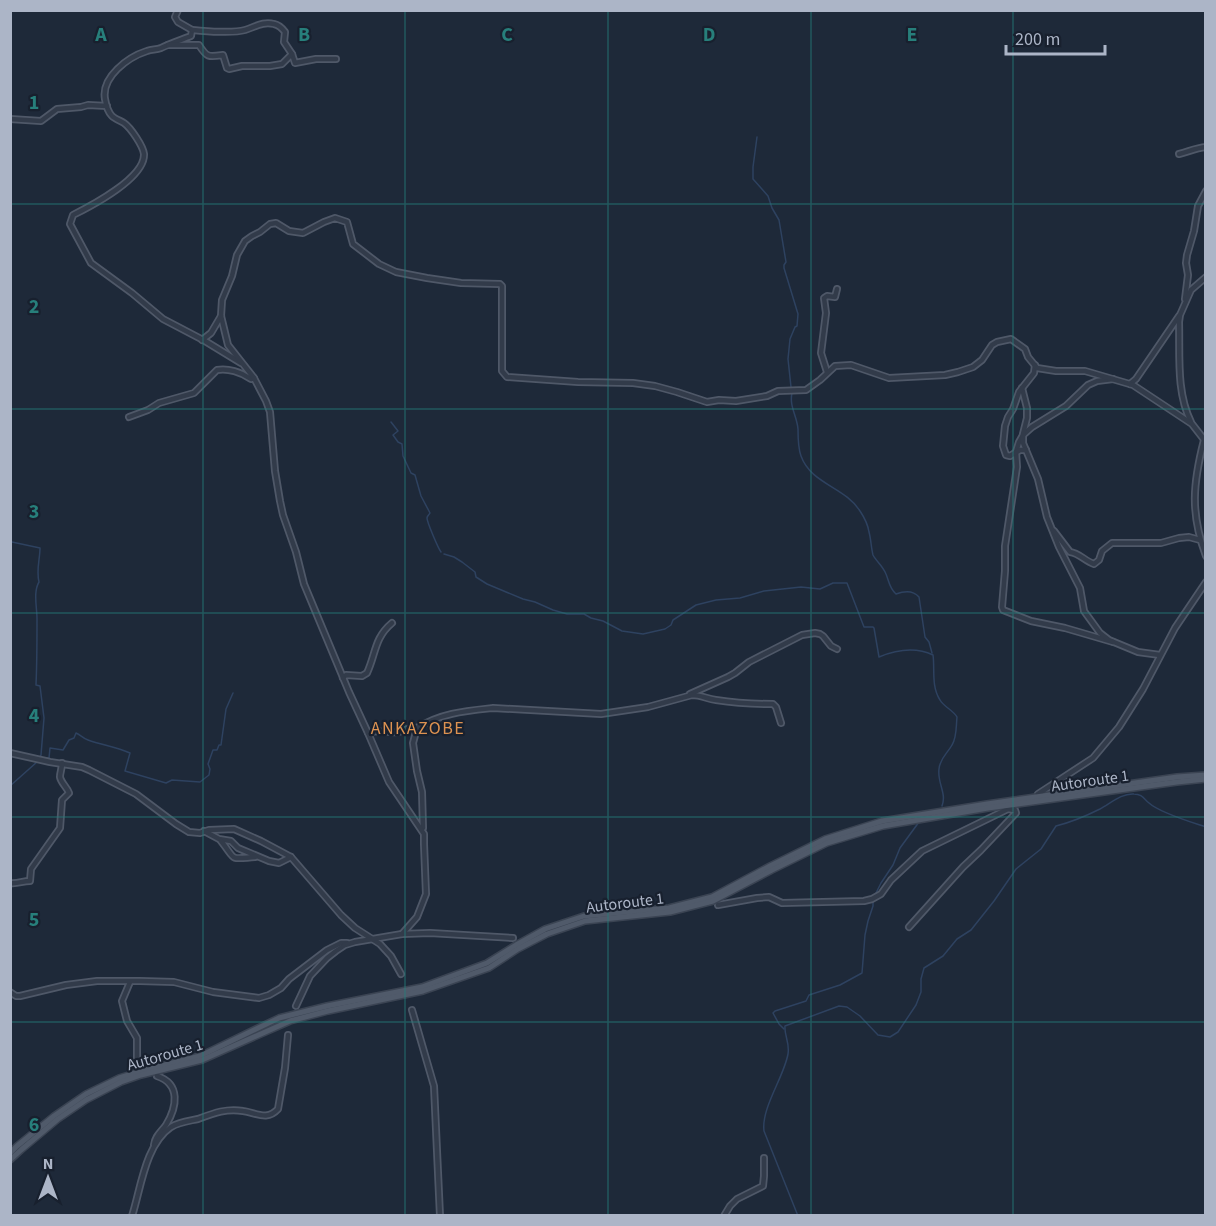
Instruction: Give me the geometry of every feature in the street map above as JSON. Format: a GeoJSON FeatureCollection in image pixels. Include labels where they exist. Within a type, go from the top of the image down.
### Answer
{"type":"FeatureCollection","features":[{"type":"Feature","properties":{"kind":"main road","name":"Autoroute 1"},"geometry":{"type":"LineString","coordinates":[[10,1153],[70,1105],[86,1094],[119,1078],[200,1056],[279,1018],[422,987],[487,963],[545,929],[584,916],[669,908],[712,897],[825,839],[882,821],[1177,777],[1206,775]]}},
{"type":"Feature","properties":{"kind":"main road","name":"Autoroute 1"},"geometry":{"type":"LineString","coordinates":[[10,1160],[58,1119],[86,1100],[121,1082],[202,1060],[290,1021],[423,991],[489,968],[547,934],[585,921],[670,912],[713,901],[827,843],[883,826],[988,808],[1206,779]]}},
{"type":"Feature","properties":{"kind":"street"},"geometry":{"type":"LineString","coordinates":[[178,10],[175,17],[178,22],[192,30],[214,32],[244,30],[264,23],[282,27],[285,32],[284,42],[295,63],[316,59],[336,59]]}},
{"type":"Feature","properties":{"kind":"street"},"geometry":{"type":"LineString","coordinates":[[192,30],[191,36],[159,49],[147,51],[124,62],[116,69],[106,88],[104,96],[106,106],[112,116],[130,128],[144,152],[144,157],[132,177],[100,201],[73,215],[70,224],[91,263],[163,319],[243,363]]}},
{"type":"Feature","properties":{"kind":"street"},"geometry":{"type":"LineString","coordinates":[[166,45],[198,45],[204,54],[223,55],[229,69],[282,64],[292,54]]}},
{"type":"Feature","properties":{"kind":"street"},"geometry":{"type":"LineString","coordinates":[[10,119],[41,120],[57,109],[88,105],[106,106]]}},
{"type":"Feature","properties":{"kind":"street"},"geometry":{"type":"LineString","coordinates":[[1179,154],[1206,147]]}},
{"type":"Feature","properties":{"kind":"street"},"geometry":{"type":"LineString","coordinates":[[1184,304],[1188,275],[1187,255],[1198,206],[1206,191]]}},
{"type":"Feature","properties":{"kind":"street"},"geometry":{"type":"LineString","coordinates":[[424,834],[389,782],[304,584],[283,515],[275,471],[270,412],[254,378],[228,345],[221,316],[222,300],[232,276],[237,255],[245,241],[270,224],[276,223],[289,231],[303,233],[335,218],[346,222],[349,226],[353,244],[380,264],[396,272],[461,283],[502,286],[502,371],[507,377],[633,383],[655,386],[709,402],[736,401],[767,396],[778,391],[806,390],[832,367],[844,365],[851,365],[889,378],[950,374],[973,367],[982,360],[992,345],[1011,339],[1025,350],[1037,368],[1084,371],[1130,384],[1192,424]]}},
{"type":"Feature","properties":{"kind":"street"},"geometry":{"type":"LineString","coordinates":[[1206,277],[1191,290],[1184,304],[1180,315],[1178,349],[1184,403],[1192,424],[1205,441],[1194,485],[1194,513],[1206,556]]}},
{"type":"Feature","properties":{"kind":"street"},"geometry":{"type":"LineString","coordinates":[[827,372],[821,353],[826,313],[824,298],[836,297],[837,289]]}},
{"type":"Feature","properties":{"kind":"street"},"geometry":{"type":"LineString","coordinates":[[1130,384],[1136,379],[1180,315]]}},
{"type":"Feature","properties":{"kind":"street"},"geometry":{"type":"LineString","coordinates":[[202,340],[211,333],[221,316]]}},
{"type":"Feature","properties":{"kind":"street"},"geometry":{"type":"LineString","coordinates":[[1026,450],[1020,450],[1010,456],[1004,453],[1003,434],[1019,392],[1034,373],[1035,365]]}},
{"type":"Feature","properties":{"kind":"street"},"geometry":{"type":"LineString","coordinates":[[129,417],[159,403],[194,393],[217,370],[228,370],[244,374],[251,379],[254,378]]}},
{"type":"Feature","properties":{"kind":"street"},"geometry":{"type":"LineString","coordinates":[[1023,435],[1066,406],[1088,385],[1113,379]]}},
{"type":"Feature","properties":{"kind":"street"},"geometry":{"type":"LineString","coordinates":[[1022,388],[1027,418],[1016,452],[1017,467],[1005,546],[1003,610],[1031,621],[1065,628],[1138,652],[1160,656]]}},
{"type":"Feature","properties":{"kind":"street"},"geometry":{"type":"LineString","coordinates":[[1023,435],[1026,450],[1038,479],[1047,516],[1080,588],[1084,611],[1100,633],[1113,642]]}},
{"type":"Feature","properties":{"kind":"street"},"geometry":{"type":"LineString","coordinates":[[1052,529],[1070,552],[1094,564],[1099,560],[1102,551],[1112,543],[1161,543],[1189,537],[1200,540]]}},
{"type":"Feature","properties":{"kind":"street"},"geometry":{"type":"LineString","coordinates":[[1038,794],[1093,758],[1106,744],[1132,709],[1175,628],[1206,582]]}},
{"type":"Feature","properties":{"kind":"street"},"geometry":{"type":"LineString","coordinates":[[343,678],[346,675],[362,676],[367,673],[379,638],[392,623]]}},
{"type":"Feature","properties":{"kind":"street"},"geometry":{"type":"LineString","coordinates":[[688,696],[728,678],[749,662],[802,635],[820,634],[837,649]]}},
{"type":"Feature","properties":{"kind":"street"},"geometry":{"type":"LineString","coordinates":[[368,733],[377,730],[398,732],[412,727],[417,728],[441,715],[493,708],[601,714],[648,707],[698,695],[715,700],[774,704],[781,723]]}},
{"type":"Feature","properties":{"kind":"street"},"geometry":{"type":"LineString","coordinates":[[402,934],[417,917],[426,894],[422,792],[413,743],[417,728]]}},
{"type":"Feature","properties":{"kind":"street"},"geometry":{"type":"LineString","coordinates":[[10,753],[90,770],[126,788],[189,832],[234,830],[291,857],[340,915],[380,944],[391,956],[401,974]]}},
{"type":"Feature","properties":{"kind":"street"},"geometry":{"type":"LineString","coordinates":[[10,883],[30,881],[31,868],[60,828],[62,800],[69,793],[60,778],[62,763]]}},
{"type":"Feature","properties":{"kind":"street"},"geometry":{"type":"LineString","coordinates":[[718,905],[769,897],[782,903],[872,899],[881,894],[891,880],[922,850],[1008,809],[1015,810],[1016,813],[909,927]]}},
{"type":"Feature","properties":{"kind":"street"},"geometry":{"type":"LineString","coordinates":[[204,831],[219,839],[228,854],[234,858],[259,857]]}},
{"type":"Feature","properties":{"kind":"street"},"geometry":{"type":"LineString","coordinates":[[219,839],[231,841],[238,848],[269,861],[279,863],[291,857]]}},
{"type":"Feature","properties":{"kind":"street"},"geometry":{"type":"LineString","coordinates":[[10,992],[20,996],[66,985],[98,981],[174,982],[213,992],[259,998],[281,988],[289,979],[327,950],[341,943],[402,934],[430,933],[513,938]]}},
{"type":"Feature","properties":{"kind":"street"},"geometry":{"type":"LineString","coordinates":[[296,1005],[309,976],[318,966],[345,945],[355,942]]}},
{"type":"Feature","properties":{"kind":"street"},"geometry":{"type":"LineString","coordinates":[[130,982],[122,1001],[127,1021],[137,1038],[139,1067]]}},
{"type":"Feature","properties":{"kind":"street"},"geometry":{"type":"LineString","coordinates":[[412,1010],[434,1086],[440,1215]]}},
{"type":"Feature","properties":{"kind":"street"},"geometry":{"type":"LineString","coordinates":[[154,1145],[171,1128],[179,1124],[227,1110],[245,1111],[264,1117],[274,1114],[278,1110],[288,1035]]}},
{"type":"Feature","properties":{"kind":"street"},"geometry":{"type":"LineString","coordinates":[[132,1215],[154,1139],[166,1125],[175,1094],[169,1082],[157,1076]]}},
{"type":"Feature","properties":{"kind":"street"},"geometry":{"type":"LineString","coordinates":[[724,1215],[737,1199],[763,1186],[764,1158]]}},
{"type":"Feature","properties":{"kind":"waterway"},"geometry":{"type":"LineString","coordinates":[[757,137],[753,179],[768,196],[779,220],[786,262],[784,268],[798,314],[797,326],[790,339],[788,359],[791,387]]}},
{"type":"Feature","properties":{"kind":"waterway"},"geometry":{"type":"LineString","coordinates":[[792,393],[801,456],[812,473],[846,496],[860,511],[868,527],[873,555],[885,571],[894,592],[896,594],[911,592],[919,597],[925,637],[932,653]]}},
{"type":"Feature","properties":{"kind":"waterway"},"geometry":{"type":"LineString","coordinates":[[391,422],[398,431],[393,435],[402,444],[403,456],[411,473],[415,475],[421,496],[430,513],[427,520],[441,552]]}},
{"type":"Feature","properties":{"kind":"waterway"},"geometry":{"type":"LineString","coordinates":[[10,538],[12,542],[40,548],[39,582],[36,595],[36,685],[40,686],[44,718],[41,755],[37,762],[10,786]]}},
{"type":"Feature","properties":{"kind":"waterway"},"geometry":{"type":"LineString","coordinates":[[444,554],[462,562],[475,572],[476,577],[487,584],[523,599],[567,614],[584,614],[622,631],[643,634],[665,629],[671,625],[673,620],[696,605],[740,598],[764,591],[801,587],[820,589],[833,583],[847,583],[864,627],[874,628],[879,657],[906,650],[933,655],[937,695],[957,717],[954,742],[940,765],[942,806]]}},
{"type":"Feature","properties":{"kind":"waterway"},"geometry":{"type":"LineString","coordinates":[[42,758],[49,758],[50,748],[63,750],[76,733],[88,740],[130,753],[125,771],[166,783],[172,780],[200,782],[209,775],[208,764],[213,750],[217,750],[221,745],[226,709],[233,693]]}},
{"type":"Feature","properties":{"kind":"waterway"},"geometry":{"type":"LineString","coordinates":[[798,1216],[764,1131],[766,1112],[788,1054],[785,1026],[839,1006],[847,1007],[860,1016],[878,1035],[890,1037],[898,1032],[916,1005],[921,992],[924,968],[943,956],[957,939],[971,930],[1016,869],[1041,849],[1056,826],[1089,814],[1121,797],[1137,794],[1160,810],[1206,827]]}},
{"type":"Feature","properties":{"kind":"waterway"},"geometry":{"type":"LineString","coordinates":[[875,895],[893,865],[900,848],[919,822]]}},
{"type":"Feature","properties":{"kind":"waterway"},"geometry":{"type":"LineString","coordinates":[[784,1029],[773,1013],[775,1011],[806,1001],[809,995],[840,985],[862,973],[865,935],[873,901]]}},
{"type":"Feature","properties":{"kind":"district","name":"ANKAZOBE"},"geometry":{"type":"Point","coordinates":[418,728]}}]}
